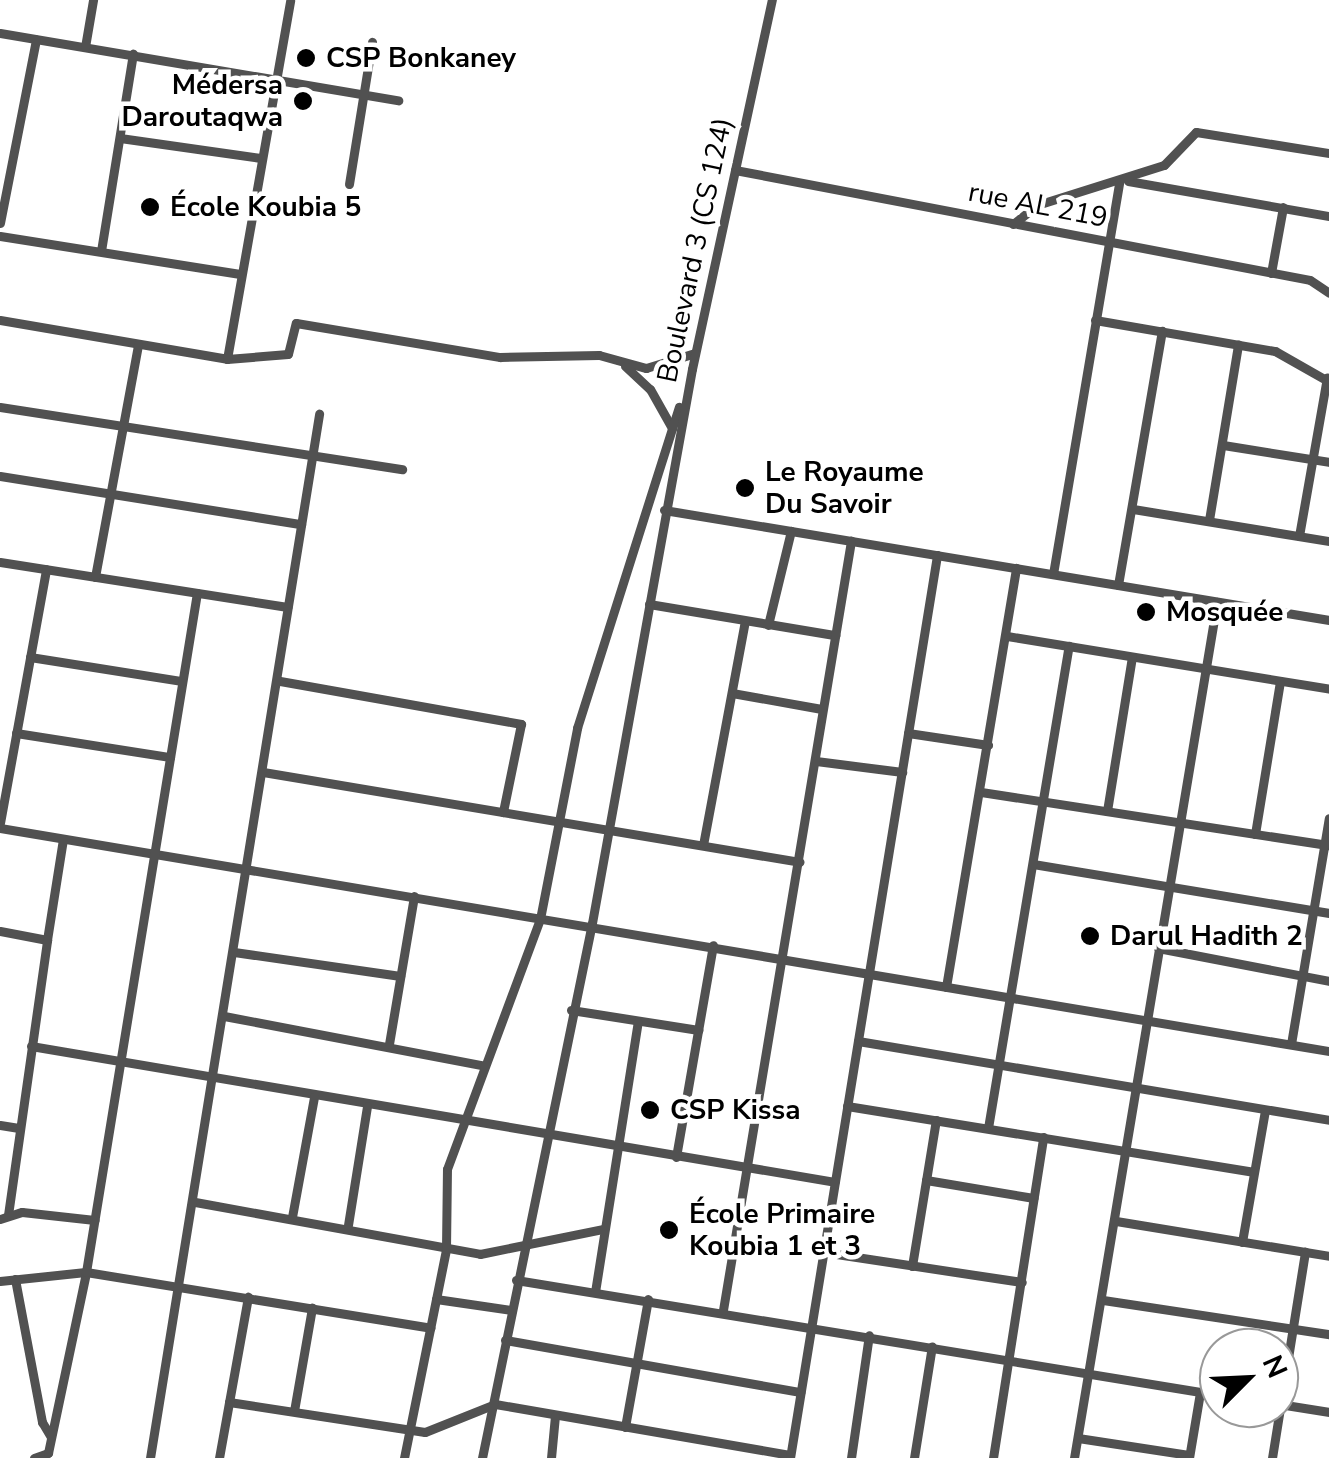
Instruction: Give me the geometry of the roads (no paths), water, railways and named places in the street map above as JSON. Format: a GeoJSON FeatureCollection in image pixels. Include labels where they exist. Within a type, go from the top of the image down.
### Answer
{"type":"FeatureCollection","features":[{"type":"Feature","properties":{"kind":"street"},"geometry":{"type":"LineString","coordinates":[[86,47],[93,0]]}},
{"type":"Feature","properties":{"kind":"street"},"geometry":{"type":"LineString","coordinates":[[226,359],[290,0]]}},
{"type":"Feature","properties":{"kind":"street","name":"Boulevard 3 (CS 124)"},"geometry":{"type":"LineString","coordinates":[[482,1458],[526,1244],[543,1137],[592,923],[695,353],[772,0]]}},
{"type":"Feature","properties":{"kind":"street"},"geometry":{"type":"LineString","coordinates":[[0,33],[398,100]]}},
{"type":"Feature","properties":{"kind":"street"},"geometry":{"type":"LineString","coordinates":[[0,223],[36,39]]}},
{"type":"Feature","properties":{"kind":"street"},"geometry":{"type":"LineString","coordinates":[[349,184],[372,42]]}},
{"type":"Feature","properties":{"kind":"street"},"geometry":{"type":"LineString","coordinates":[[101,251],[133,54]]}},
{"type":"Feature","properties":{"kind":"street"},"geometry":{"type":"LineString","coordinates":[[1013,224],[1037,205],[1122,182],[1171,162],[1196,132],[1329,153]]}},
{"type":"Feature","properties":{"kind":"street"},"geometry":{"type":"LineString","coordinates":[[120,138],[261,158]]}},
{"type":"Feature","properties":{"kind":"street","name":"rue AL 219"},"geometry":{"type":"LineString","coordinates":[[735,170],[1310,280],[1329,293]]}},
{"type":"Feature","properties":{"kind":"street"},"geometry":{"type":"LineString","coordinates":[[1122,182],[1329,216]]}},
{"type":"Feature","properties":{"kind":"street"},"geometry":{"type":"LineString","coordinates":[[1053,574],[1122,182]]}},
{"type":"Feature","properties":{"kind":"street"},"geometry":{"type":"LineString","coordinates":[[1271,273],[1283,207]]}},
{"type":"Feature","properties":{"kind":"street"},"geometry":{"type":"LineString","coordinates":[[0,236],[240,274]]}},
{"type":"Feature","properties":{"kind":"street"},"geometry":{"type":"LineString","coordinates":[[0,320],[226,359],[288,354],[296,322],[500,357],[599,355],[663,367],[695,353]]}},
{"type":"Feature","properties":{"kind":"street"},"geometry":{"type":"LineString","coordinates":[[1096,320],[1281,352],[1327,377],[1299,536]]}},
{"type":"Feature","properties":{"kind":"street"},"geometry":{"type":"LineString","coordinates":[[1118,585],[1162,331]]}},
{"type":"Feature","properties":{"kind":"street"},"geometry":{"type":"LineString","coordinates":[[1209,520],[1238,344]]}},
{"type":"Feature","properties":{"kind":"street"},"geometry":{"type":"LineString","coordinates":[[96,577],[138,345]]}},
{"type":"Feature","properties":{"kind":"street"},"geometry":{"type":"LineString","coordinates":[[618,361],[650,389],[678,442]]}},
{"type":"Feature","properties":{"kind":"street"},"geometry":{"type":"LineString","coordinates":[[404,1458],[446,1248],[447,1169],[481,1065],[540,919],[577,728],[692,369]]}},
{"type":"Feature","properties":{"kind":"street"},"geometry":{"type":"LineString","coordinates":[[0,406],[402,469]]}},
{"type":"Feature","properties":{"kind":"street"},"geometry":{"type":"LineString","coordinates":[[150,1458],[280,682],[319,414]]}},
{"type":"Feature","properties":{"kind":"street"},"geometry":{"type":"LineString","coordinates":[[1222,445],[1329,462]]}},
{"type":"Feature","properties":{"kind":"street"},"geometry":{"type":"LineString","coordinates":[[0,476],[301,524]]}},
{"type":"Feature","properties":{"kind":"street"},"geometry":{"type":"LineString","coordinates":[[1133,509],[1329,541]]}},
{"type":"Feature","properties":{"kind":"street"},"geometry":{"type":"LineString","coordinates":[[664,510],[1329,620]]}},
{"type":"Feature","properties":{"kind":"street"},"geometry":{"type":"LineString","coordinates":[[768,625],[791,531]]}},
{"type":"Feature","properties":{"kind":"street"},"geometry":{"type":"LineString","coordinates":[[723,1310],[851,541]]}},
{"type":"Feature","properties":{"kind":"street"},"geometry":{"type":"LineString","coordinates":[[229,1402],[407,1430],[435,1429],[495,1404],[790,1456],[937,555]]}},
{"type":"Feature","properties":{"kind":"street"},"geometry":{"type":"LineString","coordinates":[[0,562],[288,607]]}},
{"type":"Feature","properties":{"kind":"street"},"geometry":{"type":"LineString","coordinates":[[946,986],[1016,568]]}},
{"type":"Feature","properties":{"kind":"street"},"geometry":{"type":"LineString","coordinates":[[46,569],[0,826],[1329,1050]]}},
{"type":"Feature","properties":{"kind":"street"},"geometry":{"type":"LineString","coordinates":[[48,1454],[95,1220],[197,593]]}},
{"type":"Feature","properties":{"kind":"street"},"geometry":{"type":"LineString","coordinates":[[1074,1458],[1217,602]]}},
{"type":"Feature","properties":{"kind":"street"},"geometry":{"type":"LineString","coordinates":[[648,604],[835,635]]}},
{"type":"Feature","properties":{"kind":"street"},"geometry":{"type":"LineString","coordinates":[[703,845],[745,621]]}},
{"type":"Feature","properties":{"kind":"street"},"geometry":{"type":"LineString","coordinates":[[1007,636],[1329,689]]}},
{"type":"Feature","properties":{"kind":"street"},"geometry":{"type":"LineString","coordinates":[[988,1128],[1069,646]]}},
{"type":"Feature","properties":{"kind":"street"},"geometry":{"type":"LineString","coordinates":[[1107,811],[1132,657]]}},
{"type":"Feature","properties":{"kind":"street"},"geometry":{"type":"LineString","coordinates":[[30,658],[182,681]]}},
{"type":"Feature","properties":{"kind":"street"},"geometry":{"type":"LineString","coordinates":[[1255,834],[1280,681]]}},
{"type":"Feature","properties":{"kind":"street"},"geometry":{"type":"LineString","coordinates":[[280,682],[521,724],[504,812]]}},
{"type":"Feature","properties":{"kind":"street"},"geometry":{"type":"LineString","coordinates":[[732,693],[822,710]]}},
{"type":"Feature","properties":{"kind":"street"},"geometry":{"type":"LineString","coordinates":[[16,733],[170,757]]}},
{"type":"Feature","properties":{"kind":"street"},"geometry":{"type":"LineString","coordinates":[[908,734],[988,744]]}},
{"type":"Feature","properties":{"kind":"street"},"geometry":{"type":"LineString","coordinates":[[816,761],[902,772]]}},
{"type":"Feature","properties":{"kind":"street"},"geometry":{"type":"LineString","coordinates":[[264,772],[800,862]]}},
{"type":"Feature","properties":{"kind":"street"},"geometry":{"type":"LineString","coordinates":[[981,792],[1327,845]]}},
{"type":"Feature","properties":{"kind":"street"},"geometry":{"type":"LineString","coordinates":[[1291,1044],[1329,818]]}},
{"type":"Feature","properties":{"kind":"street"},"geometry":{"type":"LineString","coordinates":[[63,839],[4,1210],[95,1220]]}},
{"type":"Feature","properties":{"kind":"street"},"geometry":{"type":"LineString","coordinates":[[1033,864],[1329,913]]}},
{"type":"Feature","properties":{"kind":"street"},"geometry":{"type":"LineString","coordinates":[[389,1044],[414,896]]}},
{"type":"Feature","properties":{"kind":"street"},"geometry":{"type":"LineString","coordinates":[[0,932],[48,940]]}},
{"type":"Feature","properties":{"kind":"street"},"geometry":{"type":"LineString","coordinates":[[676,1157],[714,945]]}},
{"type":"Feature","properties":{"kind":"street"},"geometry":{"type":"LineString","coordinates":[[1158,948],[1329,981]]}},
{"type":"Feature","properties":{"kind":"street"},"geometry":{"type":"LineString","coordinates":[[234,952],[400,976]]}},
{"type":"Feature","properties":{"kind":"street"},"geometry":{"type":"LineString","coordinates":[[571,1010],[698,1030]]}},
{"type":"Feature","properties":{"kind":"street"},"geometry":{"type":"LineString","coordinates":[[224,1016],[389,1044],[481,1065]]}},
{"type":"Feature","properties":{"kind":"street"},"geometry":{"type":"LineString","coordinates":[[595,1292],[638,1022]]}},
{"type":"Feature","properties":{"kind":"street"},"geometry":{"type":"LineString","coordinates":[[858,1041],[1329,1120]]}},
{"type":"Feature","properties":{"kind":"street"},"geometry":{"type":"LineString","coordinates":[[31,1046],[543,1137],[834,1182]]}},
{"type":"Feature","properties":{"kind":"street"},"geometry":{"type":"LineString","coordinates":[[292,1217],[314,1098]]}},
{"type":"Feature","properties":{"kind":"street"},"geometry":{"type":"LineString","coordinates":[[847,1106],[1253,1172]]}},
{"type":"Feature","properties":{"kind":"street"},"geometry":{"type":"LineString","coordinates":[[348,1225],[367,1107]]}},
{"type":"Feature","properties":{"kind":"street"},"geometry":{"type":"LineString","coordinates":[[1242,1242],[1264,1110]]}},
{"type":"Feature","properties":{"kind":"street"},"geometry":{"type":"LineString","coordinates":[[912,1266],[936,1120]]}},
{"type":"Feature","properties":{"kind":"street"},"geometry":{"type":"LineString","coordinates":[[0,1124],[19,1128]]}},
{"type":"Feature","properties":{"kind":"street"},"geometry":{"type":"LineString","coordinates":[[993,1458],[1043,1137]]}},
{"type":"Feature","properties":{"kind":"street"},"geometry":{"type":"LineString","coordinates":[[926,1180],[1034,1198]]}},
{"type":"Feature","properties":{"kind":"street"},"geometry":{"type":"LineString","coordinates":[[195,1202],[348,1225],[480,1254],[603,1228]]}},
{"type":"Feature","properties":{"kind":"street"},"geometry":{"type":"LineString","coordinates":[[1116,1222],[1329,1256]]}},
{"type":"Feature","properties":{"kind":"street"},"geometry":{"type":"LineString","coordinates":[[823,1252],[1022,1282]]}},
{"type":"Feature","properties":{"kind":"street"},"geometry":{"type":"LineString","coordinates":[[1103,1300],[1294,1328],[1305,1252]]}},
{"type":"Feature","properties":{"kind":"street"},"geometry":{"type":"LineString","coordinates":[[0,1281],[86,1272],[430,1328]]}},
{"type":"Feature","properties":{"kind":"street"},"geometry":{"type":"LineString","coordinates":[[15,1280],[51,1437]]}},
{"type":"Feature","properties":{"kind":"street"},"geometry":{"type":"LineString","coordinates":[[516,1280],[812,1324],[1199,1392]]}},
{"type":"Feature","properties":{"kind":"street"},"geometry":{"type":"LineString","coordinates":[[219,1458],[248,1297]]}},
{"type":"Feature","properties":{"kind":"street"},"geometry":{"type":"LineString","coordinates":[[625,1427],[648,1299]]}},
{"type":"Feature","properties":{"kind":"street"},"geometry":{"type":"LineString","coordinates":[[436,1300],[511,1310]]}},
{"type":"Feature","properties":{"kind":"street"},"geometry":{"type":"LineString","coordinates":[[294,1411],[312,1308]]}},
{"type":"Feature","properties":{"kind":"street"},"geometry":{"type":"LineString","coordinates":[[1299,1329],[1329,1334]]}},
{"type":"Feature","properties":{"kind":"street"},"geometry":{"type":"LineString","coordinates":[[850,1458],[869,1335]]}},
{"type":"Feature","properties":{"kind":"street"},"geometry":{"type":"LineString","coordinates":[[505,1340],[800,1392]]}},
{"type":"Feature","properties":{"kind":"street"},"geometry":{"type":"LineString","coordinates":[[914,1458],[932,1346]]}},
{"type":"Feature","properties":{"kind":"street"},"geometry":{"type":"LineString","coordinates":[[1078,1438],[1189,1457],[1199,1398]]}},
{"type":"Feature","properties":{"kind":"street"},"geometry":{"type":"LineString","coordinates":[[1299,1407],[1329,1412]]}},
{"type":"Feature","properties":{"kind":"street"},"geometry":{"type":"LineString","coordinates":[[551,1458],[556,1416]]}},
{"type":"Feature","properties":{"kind":"street"},"geometry":{"type":"LineString","coordinates":[[1272,1458],[1276,1428]]}},
{"type":"Feature","properties":{"kind":"street"},"geometry":{"type":"LineString","coordinates":[[34,1458],[48,1454],[58,1458]]}},
{"type":"Feature","properties":{"kind":"place","name":"CSP Bonkaney"},"geometry":{"type":"Point","coordinates":[306,58]}},
{"type":"Feature","properties":{"kind":"place","name":"Médersa Daroutaqwa"},"geometry":{"type":"Point","coordinates":[303,101]}},
{"type":"Feature","properties":{"kind":"place","name":"École Koubia 5"},"geometry":{"type":"Point","coordinates":[150,207]}},
{"type":"Feature","properties":{"kind":"place","name":"Le Royaume Du Savoir"},"geometry":{"type":"Point","coordinates":[745,488]}},
{"type":"Feature","properties":{"kind":"place","name":"Mosquée"},"geometry":{"type":"Point","coordinates":[1146,612]}},
{"type":"Feature","properties":{"kind":"place","name":"Darul Hadith 2"},"geometry":{"type":"Point","coordinates":[1090,936]}},
{"type":"Feature","properties":{"kind":"place","name":"CSP Kissa"},"geometry":{"type":"Point","coordinates":[650,1110]}},
{"type":"Feature","properties":{"kind":"place","name":"École Primaire Koubia 1 et 3"},"geometry":{"type":"Point","coordinates":[669,1230]}}]}
